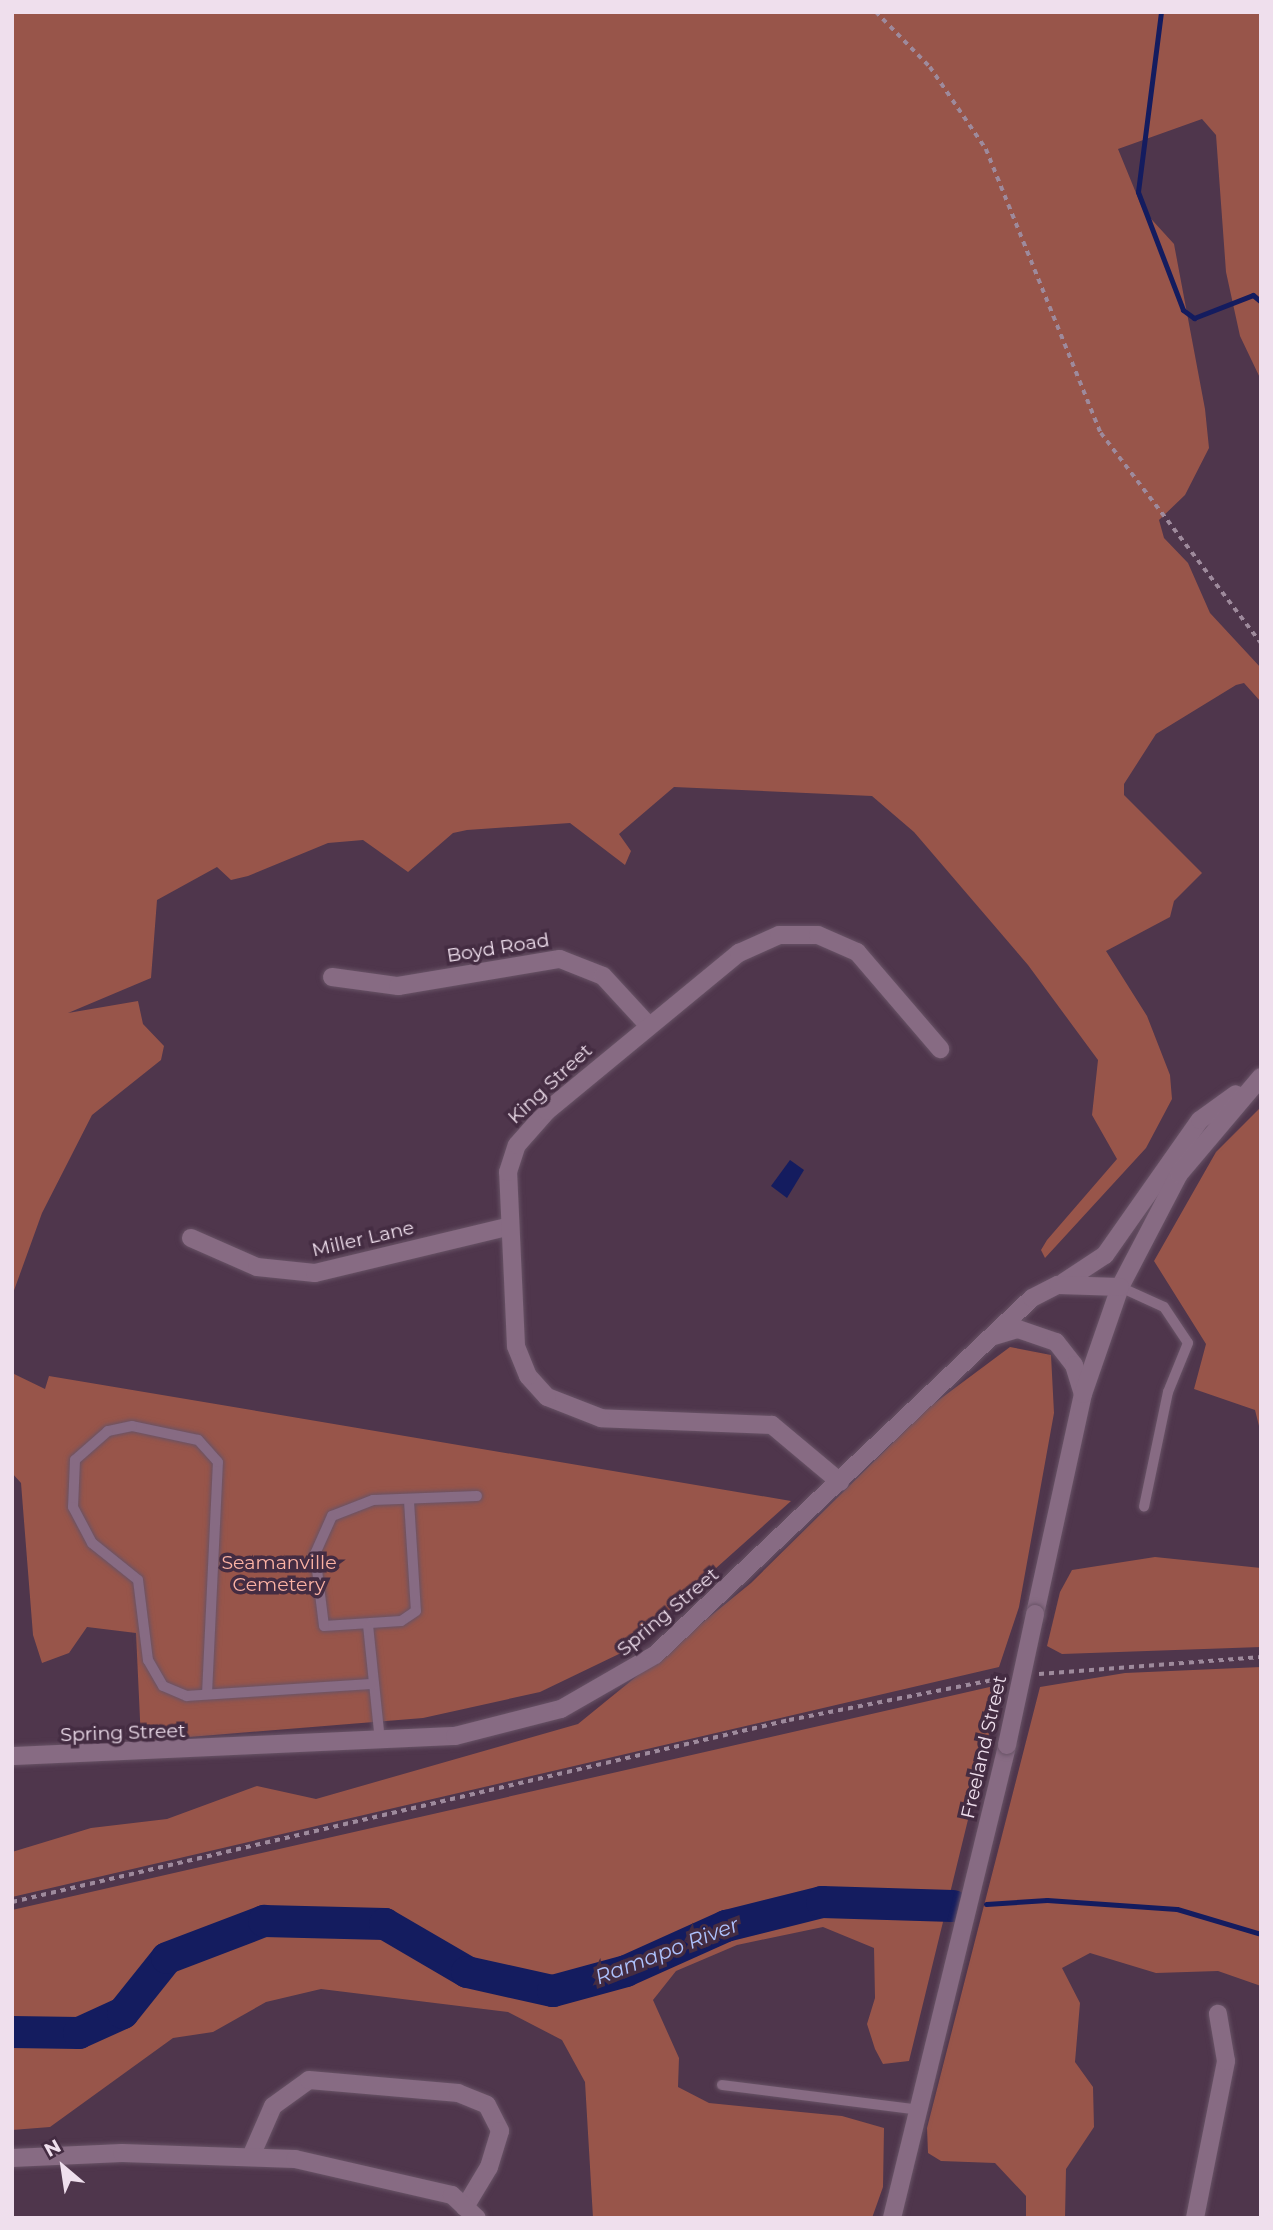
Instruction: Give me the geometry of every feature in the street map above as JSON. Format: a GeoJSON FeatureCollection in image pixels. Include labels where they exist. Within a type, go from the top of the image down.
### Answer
{"type":"FeatureCollection","features":[{"type":"Feature","properties":{"kind":"street","name":"King Street"},"geometry":{"type":"LineString","coordinates":[[840,1482],[772,1425],[601,1419],[547,1397],[516,1346],[506,1227],[508,1171],[524,1135],[648,1026],[738,953],[801,934],[832,939],[871,963],[940,1049]]}},
{"type":"Feature","properties":{"kind":"street","name":"Boyd Road"},"geometry":{"type":"LineString","coordinates":[[332,977],[398,986],[561,959],[603,976],[648,1026]]}},
{"type":"Feature","properties":{"kind":"street","name":"Spring Street"},"geometry":{"type":"LineString","coordinates":[[12,1756],[380,1741],[515,1724],[604,1689],[673,1639],[840,1482],[982,1341],[1032,1298],[1094,1264],[1125,1233],[1200,1120],[1259,1079]]}},
{"type":"Feature","properties":{"kind":"street","name":"Freeland Street"},"geometry":{"type":"LineString","coordinates":[[892,2218],[1007,1745],[1083,1394],[1120,1287],[1179,1174],[1259,1079]]}},
{"type":"Feature","properties":{"kind":"street","name":"Miller Lane"},"geometry":{"type":"LineString","coordinates":[[191,1238],[257,1267],[315,1273],[506,1227]]}},
{"type":"Feature","properties":{"kind":"street"},"geometry":{"type":"LineString","coordinates":[[1058,1285],[1120,1287]]}},
{"type":"Feature","properties":{"kind":"street"},"geometry":{"type":"LineString","coordinates":[[982,1341],[1018,1329],[1045,1336],[1066,1353],[1083,1394]]}},
{"type":"Feature","properties":{"kind":"street"},"geometry":{"type":"LineString","coordinates":[[1195,2218],[1226,2061],[1218,2014]]}},
{"type":"Feature","properties":{"kind":"street"},"geometry":{"type":"LineString","coordinates":[[12,2158],[252,2154],[391,2177],[452,2195],[471,2212],[500,2131],[487,2105],[457,2093],[309,2080],[273,2106],[252,2154]]}},
{"type":"Feature","properties":{"kind":"lane"},"geometry":{"type":"LineString","coordinates":[[1120,1287],[1164,1307],[1188,1343],[1168,1392],[1144,1507]]}},
{"type":"Feature","properties":{"kind":"lane"},"geometry":{"type":"LineString","coordinates":[[207,1694],[218,1462],[198,1440],[132,1426],[108,1431],[83,1448],[72,1470],[78,1521],[92,1543],[138,1580],[148,1660],[157,1679],[179,1694],[207,1694],[374,1684]]}},
{"type":"Feature","properties":{"kind":"lane"},"geometry":{"type":"LineString","coordinates":[[409,1501],[418,1605],[401,1621],[324,1626],[316,1544],[332,1516],[349,1505],[477,1496]]}},
{"type":"Feature","properties":{"kind":"lane"},"geometry":{"type":"LineString","coordinates":[[368,1625],[380,1741]]}},
{"type":"Feature","properties":{"kind":"lane"},"geometry":{"type":"LineString","coordinates":[[722,2085],[919,2110]]}},
{"type":"Feature","properties":{"kind":"path"},"geometry":{"type":"LineString","coordinates":[[876,12],[930,67],[986,149],[1101,433],[1261,643]]}},
{"type":"Feature","properties":{"kind":"path"},"geometry":{"type":"LineString","coordinates":[[1032,1674],[1261,1657]]}},
{"type":"Feature","properties":{"kind":"path"},"geometry":{"type":"LineString","coordinates":[[12,1902],[789,1720],[1019,1676]]}},
{"type":"Feature","properties":{"kind":"green space"},"geometry":{"type":"Polygon","coordinates":[[[12,12],[1261,12],[1261,380],[1240,336],[1226,272],[1216,135],[1202,119],[1118,149],[1143,210],[1174,244],[1205,409],[1209,448],[1185,495],[1159,520],[1164,538],[1188,563],[1210,613],[1261,668],[1261,702],[1244,683],[1236,685],[1156,734],[1124,784],[1124,795],[1202,873],[1174,901],[1170,917],[1106,951],[1147,1016],[1170,1075],[1172,1099],[1146,1148],[1045,1258],[1041,1250],[1047,1240],[1117,1159],[1092,1115],[1098,1060],[1028,965],[914,832],[872,796],[674,787],[619,834],[631,851],[625,865],[570,823],[467,830],[453,833],[408,872],[363,840],[328,843],[248,876],[231,880],[217,867],[157,900],[151,978],[68,1013],[138,1001],[143,1024],[164,1046],[161,1060],[92,1115],[42,1213],[12,1296],[12,12]]]}},
{"type":"Feature","properties":{"kind":"green space"},"geometry":{"type":"Polygon","coordinates":[[[1261,1107],[1261,1434],[1255,1410],[1194,1389],[1206,1344],[1154,1261],[1216,1152],[1261,1107]]]}},
{"type":"Feature","properties":{"kind":"green space"},"geometry":{"type":"Polygon","coordinates":[[[1010,1347],[1051,1355],[1054,1413],[1019,1607],[999,1667],[12,1897],[12,1852],[91,1828],[167,1819],[257,1786],[316,1799],[578,1724],[751,1583],[928,1408],[1010,1347]]]}},
{"type":"Feature","properties":{"kind":"green space","name":"Seamanville Cemetery"},"geometry":{"type":"Polygon","coordinates":[[[12,1373],[45,1389],[49,1376],[791,1501],[621,1653],[540,1692],[423,1718],[141,1741],[136,1633],[87,1627],[69,1653],[42,1663],[33,1635],[21,1483],[12,1473],[12,1373]]]}},
{"type":"Feature","properties":{"kind":"green space"},"geometry":{"type":"Polygon","coordinates":[[[1155,1557],[1261,1568],[1261,1647],[1062,1654],[1047,1646],[1060,1592],[1072,1570],[1155,1557]]]}},
{"type":"Feature","properties":{"kind":"green space"},"geometry":{"type":"Polygon","coordinates":[[[1261,1667],[1261,1986],[1218,1971],[1156,1973],[1090,1953],[1062,1968],[1080,2003],[1075,2062],[1093,2087],[1094,2127],[1066,2169],[1065,2218],[1026,2218],[1026,2196],[995,2163],[941,2161],[928,2153],[927,2128],[1040,1687],[1125,1673],[1261,1667]]]}},
{"type":"Feature","properties":{"kind":"green space"},"geometry":{"type":"Polygon","coordinates":[[[994,1686],[998,1697],[909,2061],[883,2064],[867,2024],[875,1998],[874,1948],[823,1927],[737,1945],[676,1971],[653,2000],[679,2058],[678,2087],[709,2103],[842,2116],[884,2128],[883,2187],[872,2218],[593,2218],[585,2082],[562,2040],[508,2012],[321,1989],[266,2002],[213,2032],[173,2038],[50,2127],[12,2130],[12,1910],[994,1686]]]}},
{"type":"Feature","properties":{"kind":"shaded area"},"geometry":{"type":"Polygon","coordinates":[[[790,1160],[804,1170],[787,1198],[771,1186],[790,1160]]]}},
{"type":"Feature","properties":{"kind":"waterway"},"geometry":{"type":"LineString","coordinates":[[1161,12],[1138,192],[1183,310],[1194,318],[1253,295],[1261,302]]}},
{"type":"Feature","properties":{"kind":"waterway","name":"Ramapo River"},"geometry":{"type":"LineString","coordinates":[[986,1904],[1047,1900],[1177,1909],[1261,1934]]}},
{"type":"Feature","properties":{"kind":"waterway","name":"Ramapo River"},"geometry":{"type":"LineString","coordinates":[[12,2032],[79,2033],[123,2013],[167,1958],[264,1921],[385,1924],[467,1972],[553,1991],[626,1971],[726,1926],[822,1902],[953,1906]]}}]}
